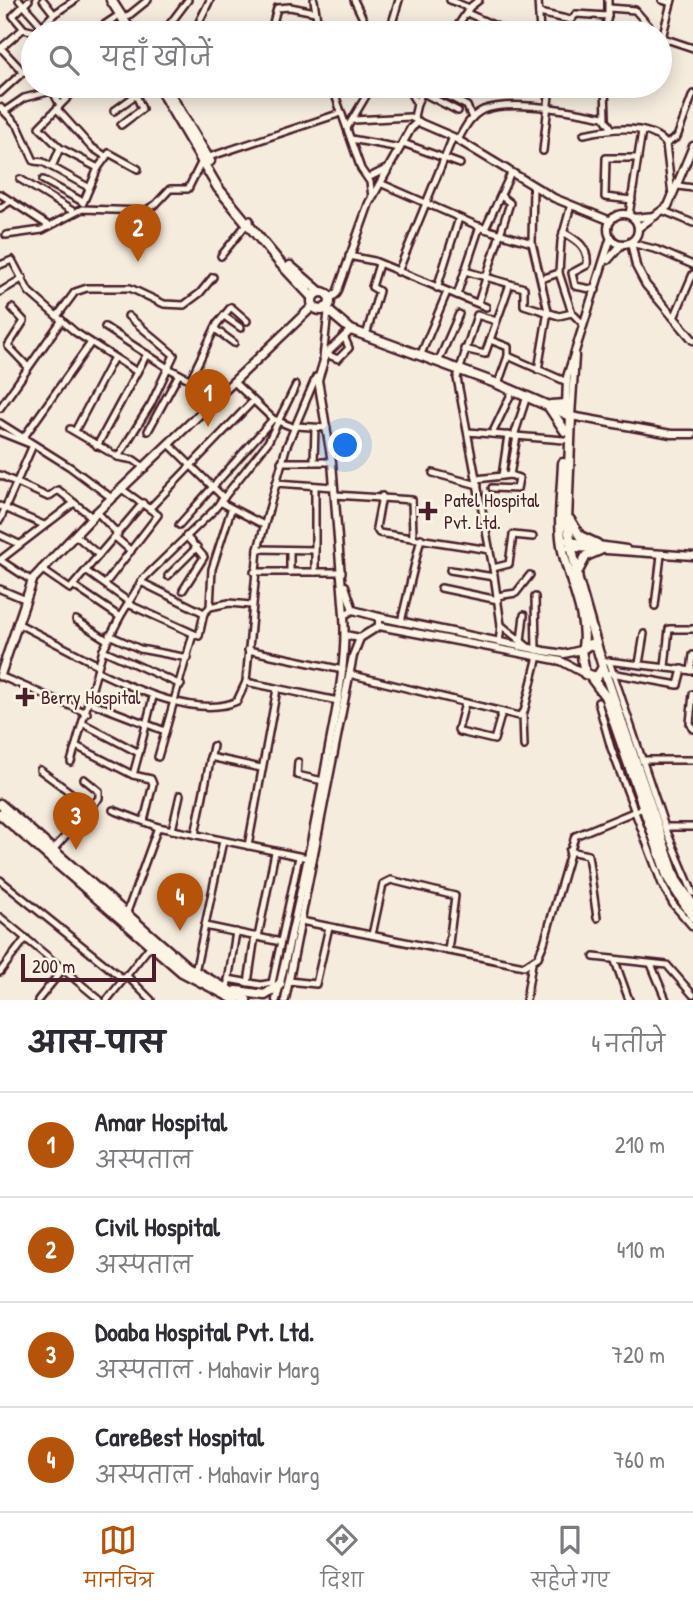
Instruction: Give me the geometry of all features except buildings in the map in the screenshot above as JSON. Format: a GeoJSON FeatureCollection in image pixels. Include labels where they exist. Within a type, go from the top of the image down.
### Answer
{"type":"FeatureCollection","features":[{"type":"Feature","properties":{"kind":"main road"},"geometry":{"type":"LineString","coordinates":[[105,0],[119,19]]}},
{"type":"Feature","properties":{"kind":"main road"},"geometry":{"type":"LineString","coordinates":[[111,0],[119,19]]}},
{"type":"Feature","properties":{"kind":"main road"},"geometry":{"type":"LineString","coordinates":[[167,98],[234,205],[315,298],[345,322],[567,411]]}},
{"type":"Feature","properties":{"kind":"main road"},"geometry":{"type":"LineString","coordinates":[[172,98],[205,158]]}},
{"type":"Feature","properties":{"kind":"main road"},"geometry":{"type":"LineString","coordinates":[[315,298],[327,307],[348,333],[371,334]]}},
{"type":"Feature","properties":{"kind":"main road"},"geometry":{"type":"LineString","coordinates":[[0,676],[24,599],[41,569],[94,514],[123,490],[235,383],[315,298]]}},
{"type":"Feature","properties":{"kind":"main road"},"geometry":{"type":"LineString","coordinates":[[545,404],[565,435]]}},
{"type":"Feature","properties":{"kind":"main road"},"geometry":{"type":"LineString","coordinates":[[567,411],[566,544],[583,630],[582,648],[587,675],[605,696],[639,809],[668,878],[693,918]]}},
{"type":"Feature","properties":{"kind":"main road"},"geometry":{"type":"LineString","coordinates":[[567,411],[566,544],[597,647],[690,897]]}},
{"type":"Feature","properties":{"kind":"main road"},"geometry":{"type":"LineString","coordinates":[[567,514],[580,536],[598,547],[586,556],[576,575]]}},
{"type":"Feature","properties":{"kind":"main road"},"geometry":{"type":"LineString","coordinates":[[582,648],[590,644],[597,647]]}},
{"type":"Feature","properties":{"kind":"main road"},"geometry":{"type":"LineString","coordinates":[[587,675],[600,675],[606,667]]}},
{"type":"Feature","properties":{"kind":"main road"},"geometry":{"type":"LineString","coordinates":[[0,804],[195,972],[227,987],[246,1000]]}},
{"type":"Feature","properties":{"kind":"main road"},"geometry":{"type":"LineString","coordinates":[[0,814],[182,972],[227,987],[265,995],[284,982]]}},
{"type":"Feature","properties":{"kind":"main road"},"geometry":{"type":"LineString","coordinates":[[227,987],[236,1000]]}},
{"type":"Feature","properties":{"kind":"street"},"geometry":{"type":"LineString","coordinates":[[43,0],[54,14]]}},
{"type":"Feature","properties":{"kind":"street"},"geometry":{"type":"LineString","coordinates":[[115,21],[148,0]]}},
{"type":"Feature","properties":{"kind":"street"},"geometry":{"type":"LineString","coordinates":[[172,21],[188,0]]}},
{"type":"Feature","properties":{"kind":"street"},"geometry":{"type":"LineString","coordinates":[[200,21],[210,0]]}},
{"type":"Feature","properties":{"kind":"street"},"geometry":{"type":"LineString","coordinates":[[314,0],[316,21]]}},
{"type":"Feature","properties":{"kind":"street"},"geometry":{"type":"LineString","coordinates":[[354,0],[364,21]]}},
{"type":"Feature","properties":{"kind":"street"},"geometry":{"type":"LineString","coordinates":[[393,21],[399,0]]}},
{"type":"Feature","properties":{"kind":"street"},"geometry":{"type":"LineString","coordinates":[[450,0],[489,21]]}},
{"type":"Feature","properties":{"kind":"street"},"geometry":{"type":"LineString","coordinates":[[461,21],[479,0]]}},
{"type":"Feature","properties":{"kind":"street"},"geometry":{"type":"LineString","coordinates":[[538,0],[539,21]]}},
{"type":"Feature","properties":{"kind":"street"},"geometry":{"type":"LineString","coordinates":[[662,0],[671,1],[665,21]]}},
{"type":"Feature","properties":{"kind":"street"},"geometry":{"type":"LineString","coordinates":[[47,21],[73,1]]}},
{"type":"Feature","properties":{"kind":"street"},"geometry":{"type":"LineString","coordinates":[[21,26],[13,17],[24,2],[38,21]]}},
{"type":"Feature","properties":{"kind":"street"},"geometry":{"type":"LineString","coordinates":[[607,21],[609,3],[635,10],[645,21]]}},
{"type":"Feature","properties":{"kind":"street"},"geometry":{"type":"LineString","coordinates":[[274,21],[277,8],[290,7],[315,12]]}},
{"type":"Feature","properties":{"kind":"street"},"geometry":{"type":"LineString","coordinates":[[539,13],[571,20],[576,14],[608,16]]}},
{"type":"Feature","properties":{"kind":"street"},"geometry":{"type":"LineString","coordinates":[[21,31],[0,48],[21,62]]}},
{"type":"Feature","properties":{"kind":"street"},"geometry":{"type":"LineString","coordinates":[[672,41],[693,48]]}},
{"type":"Feature","properties":{"kind":"street"},"geometry":{"type":"LineString","coordinates":[[0,92],[21,75]]}},
{"type":"Feature","properties":{"kind":"street"},"geometry":{"type":"LineString","coordinates":[[666,144],[677,137],[693,94]]}},
{"type":"Feature","properties":{"kind":"street"},"geometry":{"type":"LineString","coordinates":[[24,98],[2,109],[20,130],[32,159],[88,187]]}},
{"type":"Feature","properties":{"kind":"street"},"geometry":{"type":"LineString","coordinates":[[55,98],[59,107],[90,146],[106,156]]}},
{"type":"Feature","properties":{"kind":"street"},"geometry":{"type":"LineString","coordinates":[[68,98],[39,127],[60,148],[98,167]]}},
{"type":"Feature","properties":{"kind":"street"},"geometry":{"type":"LineString","coordinates":[[114,111],[132,98]]}},
{"type":"Feature","properties":{"kind":"street"},"geometry":{"type":"LineString","coordinates":[[121,125],[142,109],[137,98]]}},
{"type":"Feature","properties":{"kind":"street"},"geometry":{"type":"LineString","coordinates":[[336,98],[368,178],[372,198]]}},
{"type":"Feature","properties":{"kind":"street"},"geometry":{"type":"LineString","coordinates":[[347,128],[365,98]]}},
{"type":"Feature","properties":{"kind":"street"},"geometry":{"type":"LineString","coordinates":[[413,98],[417,104]]}},
{"type":"Feature","properties":{"kind":"street"},"geometry":{"type":"LineString","coordinates":[[17,623],[153,697],[214,705],[234,703],[246,682],[258,550],[281,462],[324,356],[327,307],[337,293],[372,198],[417,119],[419,98]]}},
{"type":"Feature","properties":{"kind":"street"},"geometry":{"type":"LineString","coordinates":[[437,98],[458,111]]}},
{"type":"Feature","properties":{"kind":"street"},"geometry":{"type":"LineString","coordinates":[[452,98],[467,106],[472,118]]}},
{"type":"Feature","properties":{"kind":"street"},"geometry":{"type":"LineString","coordinates":[[542,151],[550,98]]}},
{"type":"Feature","properties":{"kind":"street"},"geometry":{"type":"LineString","coordinates":[[605,98],[606,118],[612,129]]}},
{"type":"Feature","properties":{"kind":"street"},"geometry":{"type":"LineString","coordinates":[[398,272],[444,158],[455,138],[472,118],[486,110],[550,107],[606,118]]}},
{"type":"Feature","properties":{"kind":"street"},"geometry":{"type":"LineString","coordinates":[[6,235],[49,226],[82,209],[136,212],[151,208],[170,189],[188,189],[205,158],[341,113]]}},
{"type":"Feature","properties":{"kind":"street"},"geometry":{"type":"LineString","coordinates":[[354,120],[417,119],[455,138],[533,186],[611,221]]}},
{"type":"Feature","properties":{"kind":"street"},"geometry":{"type":"LineString","coordinates":[[584,134],[612,129],[642,131],[666,144]]}},
{"type":"Feature","properties":{"kind":"street"},"geometry":{"type":"LineString","coordinates":[[638,228],[631,216],[642,131]]}},
{"type":"Feature","properties":{"kind":"street"},"geometry":{"type":"LineString","coordinates":[[351,139],[401,145],[460,164]]}},
{"type":"Feature","properties":{"kind":"street"},"geometry":{"type":"LineString","coordinates":[[666,144],[673,198]]}},
{"type":"Feature","properties":{"kind":"street"},"geometry":{"type":"LineString","coordinates":[[691,337],[660,305],[638,271],[631,242],[638,228],[664,211],[673,198],[693,146]]}},
{"type":"Feature","properties":{"kind":"street"},"geometry":{"type":"LineString","coordinates":[[52,167],[60,148]]}},
{"type":"Feature","properties":{"kind":"street"},"geometry":{"type":"LineString","coordinates":[[82,209],[88,187],[106,156],[110,154],[138,169]]}},
{"type":"Feature","properties":{"kind":"street"},"geometry":{"type":"LineString","coordinates":[[632,200],[605,197],[606,158],[638,158]]}},
{"type":"Feature","properties":{"kind":"street"},"geometry":{"type":"LineString","coordinates":[[368,178],[388,168]]}},
{"type":"Feature","properties":{"kind":"street"},"geometry":{"type":"LineString","coordinates":[[684,168],[693,170]]}},
{"type":"Feature","properties":{"kind":"street"},"geometry":{"type":"LineString","coordinates":[[457,295],[482,228],[511,173]]}},
{"type":"Feature","properties":{"kind":"street"},"geometry":{"type":"LineString","coordinates":[[20,179],[74,212]]}},
{"type":"Feature","properties":{"kind":"street"},"geometry":{"type":"LineString","coordinates":[[43,180],[83,202]]}},
{"type":"Feature","properties":{"kind":"street"},"geometry":{"type":"LineString","coordinates":[[380,183],[482,228],[532,243]]}},
{"type":"Feature","properties":{"kind":"street"},"geometry":{"type":"LineString","coordinates":[[533,186],[532,243],[548,311],[538,370]]}},
{"type":"Feature","properties":{"kind":"street"},"geometry":{"type":"LineString","coordinates":[[678,186],[693,188]]}},
{"type":"Feature","properties":{"kind":"street"},"geometry":{"type":"LineString","coordinates":[[0,194],[49,226]]}},
{"type":"Feature","properties":{"kind":"street"},"geometry":{"type":"LineString","coordinates":[[478,303],[510,203],[501,195]]}},
{"type":"Feature","properties":{"kind":"street"},"geometry":{"type":"LineString","coordinates":[[0,208],[11,201]]}},
{"type":"Feature","properties":{"kind":"street"},"geometry":{"type":"LineString","coordinates":[[571,205],[563,232],[559,273],[572,313],[583,324]]}},
{"type":"Feature","properties":{"kind":"street"},"geometry":{"type":"LineString","coordinates":[[664,211],[693,223]]}},
{"type":"Feature","properties":{"kind":"street"},"geometry":{"type":"LineString","coordinates":[[567,411],[567,382],[583,324],[606,261],[611,221],[618,215],[656,216]]}},
{"type":"Feature","properties":{"kind":"street"},"geometry":{"type":"LineString","coordinates":[[437,288],[459,218]]}},
{"type":"Feature","properties":{"kind":"street"},"geometry":{"type":"LineString","coordinates":[[221,256],[248,221]]}},
{"type":"Feature","properties":{"kind":"street"},"geometry":{"type":"LineString","coordinates":[[563,232],[578,241],[587,254],[587,265],[572,273],[575,286],[596,290]]}},
{"type":"Feature","properties":{"kind":"street"},"geometry":{"type":"LineString","coordinates":[[611,237],[622,244]]}},
{"type":"Feature","properties":{"kind":"street"},"geometry":{"type":"LineString","coordinates":[[606,261],[622,244],[631,242],[693,265]]}},
{"type":"Feature","properties":{"kind":"street"},"geometry":{"type":"LineString","coordinates":[[349,256],[379,264],[486,307]]}},
{"type":"Feature","properties":{"kind":"street"},"geometry":{"type":"LineString","coordinates":[[0,265],[12,260],[29,292],[90,344],[136,372]]}},
{"type":"Feature","properties":{"kind":"street"},"geometry":{"type":"LineString","coordinates":[[371,334],[379,291],[372,287],[379,264]]}},
{"type":"Feature","properties":{"kind":"street"},"geometry":{"type":"LineString","coordinates":[[465,271],[525,289],[524,305],[562,316],[572,313]]}},
{"type":"Feature","properties":{"kind":"street"},"geometry":{"type":"LineString","coordinates":[[541,279],[559,273]]}},
{"type":"Feature","properties":{"kind":"street"},"geometry":{"type":"LineString","coordinates":[[674,318],[693,274]]}},
{"type":"Feature","properties":{"kind":"street"},"geometry":{"type":"LineString","coordinates":[[1,290],[23,278]]}},
{"type":"Feature","properties":{"kind":"street"},"geometry":{"type":"LineString","coordinates":[[0,408],[75,292],[87,288],[130,288],[164,304],[184,305],[200,293],[213,278]]}},
{"type":"Feature","properties":{"kind":"street"},"geometry":{"type":"LineString","coordinates":[[464,349],[483,356],[510,284]]}},
{"type":"Feature","properties":{"kind":"street"},"geometry":{"type":"LineString","coordinates":[[421,354],[447,292]]}},
{"type":"Feature","properties":{"kind":"street"},"geometry":{"type":"LineString","coordinates":[[190,380],[215,328],[231,307],[247,321]]}},
{"type":"Feature","properties":{"kind":"street"},"geometry":{"type":"LineString","coordinates":[[12,308],[24,321],[8,346],[28,367]]}},
{"type":"Feature","properties":{"kind":"street"},"geometry":{"type":"LineString","coordinates":[[439,360],[459,314]]}},
{"type":"Feature","properties":{"kind":"street"},"geometry":{"type":"LineString","coordinates":[[496,321],[477,315],[457,368],[498,598],[501,625],[499,643]]}},
{"type":"Feature","properties":{"kind":"street"},"geometry":{"type":"LineString","coordinates":[[117,457],[151,404],[174,353],[128,316]]}},
{"type":"Feature","properties":{"kind":"street"},"geometry":{"type":"LineString","coordinates":[[224,316],[241,328]]}},
{"type":"Feature","properties":{"kind":"street"},"geometry":{"type":"LineString","coordinates":[[105,327],[168,368],[221,396]]}},
{"type":"Feature","properties":{"kind":"street"},"geometry":{"type":"LineString","coordinates":[[691,337],[693,327]]}},
{"type":"Feature","properties":{"kind":"street"},"geometry":{"type":"LineString","coordinates":[[215,328],[234,342]]}},
{"type":"Feature","properties":{"kind":"street"},"geometry":{"type":"LineString","coordinates":[[324,356],[348,333]]}},
{"type":"Feature","properties":{"kind":"street"},"geometry":{"type":"LineString","coordinates":[[324,356],[338,359],[349,348],[348,333]]}},
{"type":"Feature","properties":{"kind":"street"},"geometry":{"type":"LineString","coordinates":[[490,340],[508,347],[508,356],[498,384]]}},
{"type":"Feature","properties":{"kind":"street"},"geometry":{"type":"LineString","coordinates":[[24,437],[90,344]]}},
{"type":"Feature","properties":{"kind":"street"},"geometry":{"type":"LineString","coordinates":[[97,446],[146,354]]}},
{"type":"Feature","properties":{"kind":"street"},"geometry":{"type":"LineString","coordinates":[[508,356],[567,382]]}},
{"type":"Feature","properties":{"kind":"street"},"geometry":{"type":"LineString","coordinates":[[567,411],[575,356]]}},
{"type":"Feature","properties":{"kind":"street"},"geometry":{"type":"LineString","coordinates":[[113,359],[72,430],[117,457],[134,460],[145,468]]}},
{"type":"Feature","properties":{"kind":"street"},"geometry":{"type":"LineString","coordinates":[[276,1000],[284,982],[301,922],[346,672],[335,491],[327,428],[318,389],[320,368]]}},
{"type":"Feature","properties":{"kind":"street"},"geometry":{"type":"LineString","coordinates":[[148,431],[179,374]]}},
{"type":"Feature","properties":{"kind":"street"},"geometry":{"type":"LineString","coordinates":[[235,383],[276,421],[295,427],[327,428]]}},
{"type":"Feature","properties":{"kind":"street"},"geometry":{"type":"LineString","coordinates":[[71,762],[103,650],[128,603],[141,582],[222,500],[268,442],[296,385]]}},
{"type":"Feature","properties":{"kind":"street"},"geometry":{"type":"LineString","coordinates":[[492,434],[513,390]]}},
{"type":"Feature","properties":{"kind":"street"},"geometry":{"type":"LineString","coordinates":[[502,476],[527,396]]}},
{"type":"Feature","properties":{"kind":"street"},"geometry":{"type":"LineString","coordinates":[[150,508],[253,401]]}},
{"type":"Feature","properties":{"kind":"street"},"geometry":{"type":"LineString","coordinates":[[567,411],[671,434],[693,434]]}},
{"type":"Feature","properties":{"kind":"street"},"geometry":{"type":"LineString","coordinates":[[179,525],[276,421]]}},
{"type":"Feature","properties":{"kind":"street"},"geometry":{"type":"LineString","coordinates":[[0,423],[113,499]]}},
{"type":"Feature","properties":{"kind":"street"},"geometry":{"type":"LineString","coordinates":[[314,462],[315,428]]}},
{"type":"Feature","properties":{"kind":"street"},"geometry":{"type":"LineString","coordinates":[[0,432],[34,446]]}},
{"type":"Feature","properties":{"kind":"street"},"geometry":{"type":"LineString","coordinates":[[468,432],[565,435]]}},
{"type":"Feature","properties":{"kind":"street"},"geometry":{"type":"LineString","coordinates":[[510,475],[513,435]]}},
{"type":"Feature","properties":{"kind":"street"},"geometry":{"type":"LineString","coordinates":[[170,445],[231,510],[264,526]]}},
{"type":"Feature","properties":{"kind":"street"},"geometry":{"type":"LineString","coordinates":[[0,520],[3,507],[34,446]]}},
{"type":"Feature","properties":{"kind":"street"},"geometry":{"type":"LineString","coordinates":[[281,462],[332,462]]}},
{"type":"Feature","properties":{"kind":"street"},"geometry":{"type":"LineString","coordinates":[[433,472],[477,482],[510,475],[519,477],[518,488],[492,488]]}},
{"type":"Feature","properties":{"kind":"street"},"geometry":{"type":"LineString","coordinates":[[0,475],[48,497],[57,489],[94,514],[131,551]]}},
{"type":"Feature","properties":{"kind":"street"},"geometry":{"type":"LineString","coordinates":[[276,483],[414,501],[413,537]]}},
{"type":"Feature","properties":{"kind":"street"},"geometry":{"type":"LineString","coordinates":[[315,486],[315,572]]}},
{"type":"Feature","properties":{"kind":"street"},"geometry":{"type":"LineString","coordinates":[[105,584],[158,516],[123,490]]}},
{"type":"Feature","properties":{"kind":"street"},"geometry":{"type":"LineString","coordinates":[[382,496],[377,532],[490,550]]}},
{"type":"Feature","properties":{"kind":"street"},"geometry":{"type":"LineString","coordinates":[[32,581],[0,560],[74,503]]}},
{"type":"Feature","properties":{"kind":"street"},"geometry":{"type":"LineString","coordinates":[[41,569],[68,589],[74,586],[143,503]]}},
{"type":"Feature","properties":{"kind":"street"},"geometry":{"type":"LineString","coordinates":[[3,507],[44,525]]}},
{"type":"Feature","properties":{"kind":"street"},"geometry":{"type":"LineString","coordinates":[[86,571],[128,603],[200,636],[204,613],[209,607],[212,569],[231,510]]}},
{"type":"Feature","properties":{"kind":"street"},"geometry":{"type":"LineString","coordinates":[[0,535],[19,544]]}},
{"type":"Feature","properties":{"kind":"street"},"geometry":{"type":"LineString","coordinates":[[75,535],[99,555]]}},
{"type":"Feature","properties":{"kind":"street"},"geometry":{"type":"LineString","coordinates":[[183,590],[204,557],[186,536]]}},
{"type":"Feature","properties":{"kind":"street"},"geometry":{"type":"LineString","coordinates":[[493,568],[509,564],[513,536],[533,537]]}},
{"type":"Feature","properties":{"kind":"street"},"geometry":{"type":"LineString","coordinates":[[401,622],[421,538]]}},
{"type":"Feature","properties":{"kind":"street"},"geometry":{"type":"LineString","coordinates":[[566,544],[693,556]]}},
{"type":"Feature","properties":{"kind":"street"},"geometry":{"type":"LineString","coordinates":[[168,576],[197,547]]}},
{"type":"Feature","properties":{"kind":"street"},"geometry":{"type":"LineString","coordinates":[[258,550],[315,550]]}},
{"type":"Feature","properties":{"kind":"street"},"geometry":{"type":"LineString","coordinates":[[290,550],[290,572]]}},
{"type":"Feature","properties":{"kind":"street"},"geometry":{"type":"LineString","coordinates":[[655,606],[661,555]]}},
{"type":"Feature","properties":{"kind":"street"},"geometry":{"type":"LineString","coordinates":[[450,570],[494,577]]}},
{"type":"Feature","properties":{"kind":"street"},"geometry":{"type":"LineString","coordinates":[[254,572],[342,574]]}},
{"type":"Feature","properties":{"kind":"street"},"geometry":{"type":"LineString","coordinates":[[342,574],[353,610]]}},
{"type":"Feature","properties":{"kind":"street"},"geometry":{"type":"LineString","coordinates":[[441,588],[498,598],[516,593],[530,575]]}},
{"type":"Feature","properties":{"kind":"street"},"geometry":{"type":"LineString","coordinates":[[141,582],[204,613]]}},
{"type":"Feature","properties":{"kind":"street"},"geometry":{"type":"LineString","coordinates":[[74,586],[120,617]]}},
{"type":"Feature","properties":{"kind":"street"},"geometry":{"type":"LineString","coordinates":[[0,589],[24,599]]}},
{"type":"Feature","properties":{"kind":"street"},"geometry":{"type":"LineString","coordinates":[[524,746],[523,714],[534,651],[535,597]]}},
{"type":"Feature","properties":{"kind":"street"},"geometry":{"type":"LineString","coordinates":[[209,607],[229,603],[251,605]]}},
{"type":"Feature","properties":{"kind":"street"},"geometry":{"type":"LineString","coordinates":[[344,615],[353,610],[534,651],[587,675]]}},
{"type":"Feature","properties":{"kind":"street"},"geometry":{"type":"LineString","coordinates":[[521,641],[524,615]]}},
{"type":"Feature","properties":{"kind":"street"},"geometry":{"type":"LineString","coordinates":[[379,617],[379,626]]}},
{"type":"Feature","properties":{"kind":"street"},"geometry":{"type":"LineString","coordinates":[[76,620],[108,637],[140,649],[188,658]]}},
{"type":"Feature","properties":{"kind":"street"},"geometry":{"type":"LineString","coordinates":[[501,625],[534,651]]}},
{"type":"Feature","properties":{"kind":"street"},"geometry":{"type":"LineString","coordinates":[[285,1000],[284,982],[338,701],[360,638],[379,626],[534,651],[564,654],[582,648]]}},
{"type":"Feature","properties":{"kind":"street"},"geometry":{"type":"LineString","coordinates":[[665,667],[668,629],[693,628]]}},
{"type":"Feature","properties":{"kind":"street"},"geometry":{"type":"LineString","coordinates":[[158,757],[181,685],[193,634]]}},
{"type":"Feature","properties":{"kind":"street"},"geometry":{"type":"LineString","coordinates":[[639,664],[644,634]]}},
{"type":"Feature","properties":{"kind":"street"},"geometry":{"type":"LineString","coordinates":[[345,635],[360,638]]}},
{"type":"Feature","properties":{"kind":"street"},"geometry":{"type":"LineString","coordinates":[[103,650],[181,685]]}},
{"type":"Feature","properties":{"kind":"street"},"geometry":{"type":"LineString","coordinates":[[248,650],[502,712],[523,714]]}},
{"type":"Feature","properties":{"kind":"street"},"geometry":{"type":"LineString","coordinates":[[606,667],[639,664],[692,671],[693,655]]}},
{"type":"Feature","properties":{"kind":"street"},"geometry":{"type":"LineString","coordinates":[[606,667],[677,685],[682,669]]}},
{"type":"Feature","properties":{"kind":"street"},"geometry":{"type":"LineString","coordinates":[[0,676],[87,713]]}},
{"type":"Feature","properties":{"kind":"street"},"geometry":{"type":"LineString","coordinates":[[246,682],[338,701]]}},
{"type":"Feature","properties":{"kind":"street"},"geometry":{"type":"LineString","coordinates":[[248,846],[277,689]]}},
{"type":"Feature","properties":{"kind":"street"},"geometry":{"type":"LineString","coordinates":[[693,694],[690,723],[693,729]]}},
{"type":"Feature","properties":{"kind":"street"},"geometry":{"type":"LineString","coordinates":[[133,775],[153,697]]}},
{"type":"Feature","properties":{"kind":"street"},"geometry":{"type":"LineString","coordinates":[[89,702],[165,731]]}},
{"type":"Feature","properties":{"kind":"street"},"geometry":{"type":"LineString","coordinates":[[598,702],[611,748],[639,809],[662,884],[673,904],[693,927]]}},
{"type":"Feature","properties":{"kind":"street"},"geometry":{"type":"LineString","coordinates":[[465,703],[458,730],[460,733],[494,740],[502,712]]}},
{"type":"Feature","properties":{"kind":"street"},"geometry":{"type":"LineString","coordinates":[[84,724],[139,753]]}},
{"type":"Feature","properties":{"kind":"street"},"geometry":{"type":"LineString","coordinates":[[76,746],[133,775],[150,779],[153,783],[144,821]]}},
{"type":"Feature","properties":{"kind":"street"},"geometry":{"type":"LineString","coordinates":[[195,835],[213,746]]}},
{"type":"Feature","properties":{"kind":"street"},"geometry":{"type":"LineString","coordinates":[[211,757],[261,768]]}},
{"type":"Feature","properties":{"kind":"street"},"geometry":{"type":"LineString","coordinates":[[639,760],[693,761]]}},
{"type":"Feature","properties":{"kind":"street"},"geometry":{"type":"LineString","coordinates":[[298,762],[297,775],[323,781]]}},
{"type":"Feature","properties":{"kind":"street"},"geometry":{"type":"LineString","coordinates":[[40,770],[90,807]]}},
{"type":"Feature","properties":{"kind":"street"},"geometry":{"type":"LineString","coordinates":[[52,851],[100,793],[84,779]]}},
{"type":"Feature","properties":{"kind":"street"},"geometry":{"type":"LineString","coordinates":[[172,830],[180,795]]}},
{"type":"Feature","properties":{"kind":"street"},"geometry":{"type":"LineString","coordinates":[[526,1000],[532,963],[544,943],[569,851],[579,832],[639,809]]}},
{"type":"Feature","properties":{"kind":"street"},"geometry":{"type":"LineString","coordinates":[[113,810],[158,827],[308,858]]}},
{"type":"Feature","properties":{"kind":"street"},"geometry":{"type":"LineString","coordinates":[[126,915],[158,827]]}},
{"type":"Feature","properties":{"kind":"street"},"geometry":{"type":"LineString","coordinates":[[662,827],[693,827]]}},
{"type":"Feature","properties":{"kind":"street"},"geometry":{"type":"LineString","coordinates":[[195,972],[223,841]]}},
{"type":"Feature","properties":{"kind":"street"},"geometry":{"type":"LineString","coordinates":[[569,851],[588,855],[597,918]]}},
{"type":"Feature","properties":{"kind":"street"},"geometry":{"type":"LineString","coordinates":[[248,983],[275,852]]}},
{"type":"Feature","properties":{"kind":"street"},"geometry":{"type":"LineString","coordinates":[[227,987],[248,983],[272,983],[299,857]]}},
{"type":"Feature","properties":{"kind":"street"},"geometry":{"type":"LineString","coordinates":[[0,880],[151,1000]]}},
{"type":"Feature","properties":{"kind":"street"},"geometry":{"type":"LineString","coordinates":[[372,936],[383,884],[391,880],[455,896],[448,951]]}},
{"type":"Feature","properties":{"kind":"street"},"geometry":{"type":"LineString","coordinates":[[1,919],[100,1000]]}},
{"type":"Feature","properties":{"kind":"street"},"geometry":{"type":"LineString","coordinates":[[301,922],[517,967],[532,963]]}},
{"type":"Feature","properties":{"kind":"street"},"geometry":{"type":"LineString","coordinates":[[205,926],[281,942]]}},
{"type":"Feature","properties":{"kind":"street"},"geometry":{"type":"LineString","coordinates":[[284,982],[316,984],[329,927]]}},
{"type":"Feature","properties":{"kind":"street"},"geometry":{"type":"LineString","coordinates":[[217,1000],[227,987],[236,932]]}},
{"type":"Feature","properties":{"kind":"street"},"geometry":{"type":"LineString","coordinates":[[0,972],[26,938]]}},
{"type":"Feature","properties":{"kind":"street"},"geometry":{"type":"LineString","coordinates":[[107,1000],[151,945]]}},
{"type":"Feature","properties":{"kind":"street"},"geometry":{"type":"LineString","coordinates":[[594,957],[668,966],[693,995]]}},
{"type":"Feature","properties":{"kind":"street"},"geometry":{"type":"LineString","coordinates":[[615,961],[629,1000]]}},
{"type":"Feature","properties":{"kind":"street"},"geometry":{"type":"LineString","coordinates":[[651,964],[666,1000]]}},
{"type":"Feature","properties":{"kind":"street"},"geometry":{"type":"LineString","coordinates":[[38,1000],[63,969]]}},
{"type":"Feature","properties":{"kind":"place","name":"Civil Hospital"},"geometry":{"type":"Point","coordinates":[138,262]}},
{"type":"Feature","properties":{"kind":"place","name":"Amar Hospital"},"geometry":{"type":"Point","coordinates":[208,427]}},
{"type":"Feature","properties":{"kind":"place","name":"Patel Hospital Pvt. Ltd."},"geometry":{"type":"Point","coordinates":[428,511]}},
{"type":"Feature","properties":{"kind":"place","name":"Berry Hospital"},"geometry":{"type":"Point","coordinates":[25,697]}},
{"type":"Feature","properties":{"kind":"place","name":"Doaba Hospital Pvt. Ltd."},"geometry":{"type":"Point","coordinates":[76,850]}},
{"type":"Feature","properties":{"kind":"place","name":"CareBest Hospital"},"geometry":{"type":"Point","coordinates":[180,931]}}]}
